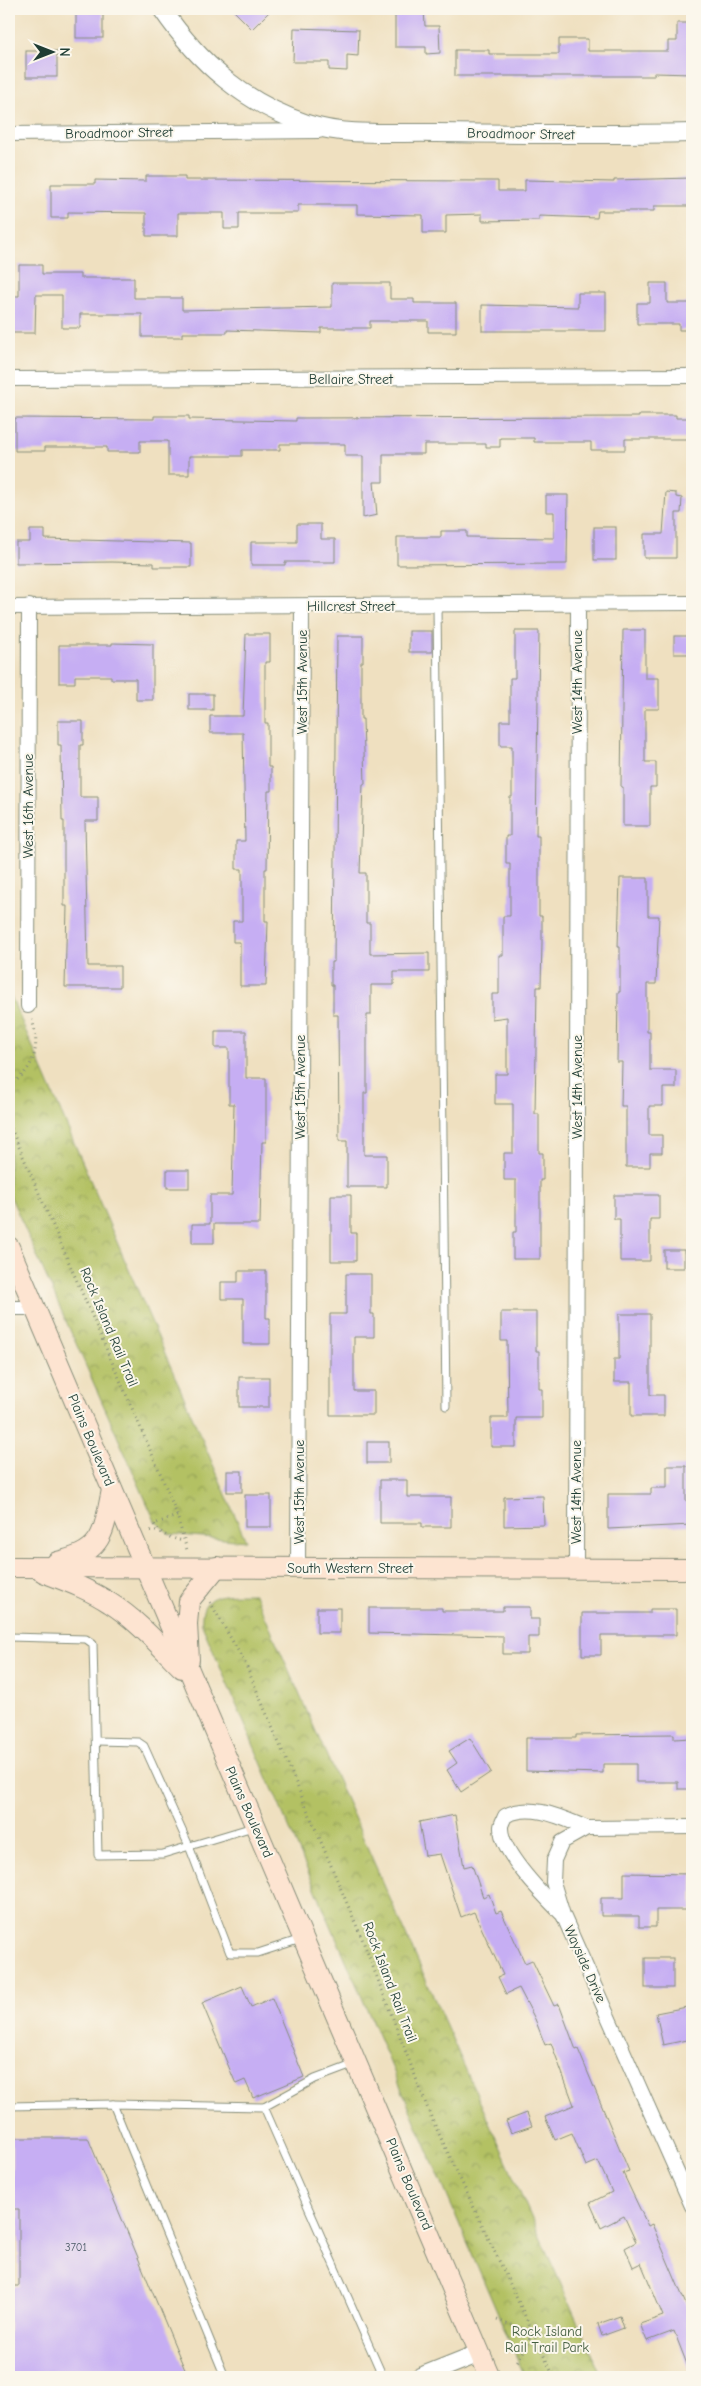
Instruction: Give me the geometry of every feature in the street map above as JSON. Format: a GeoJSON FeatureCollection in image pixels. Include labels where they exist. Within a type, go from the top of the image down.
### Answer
{"type":"FeatureCollection","features":[{"type":"Feature","properties":{"kind":"main road","name":"Plains Boulevard"},"geometry":{"type":"LineString","coordinates":[[9,1247],[190,1677],[256,1826],[490,2377]]}},
{"type":"Feature","properties":{"kind":"main road"},"geometry":{"type":"LineString","coordinates":[[32,1567],[70,1559],[90,1550],[102,1537],[112,1490]]}},
{"type":"Feature","properties":{"kind":"main road","name":"South Western Street"},"geometry":{"type":"LineString","coordinates":[[9,1567],[692,1569]]}},
{"type":"Feature","properties":{"kind":"main road"},"geometry":{"type":"LineString","coordinates":[[32,1567],[76,1584],[111,1603],[146,1631],[190,1677]]}},
{"type":"Feature","properties":{"kind":"main road"},"geometry":{"type":"LineString","coordinates":[[190,1677],[187,1624],[189,1601],[217,1567]]}},
{"type":"Feature","properties":{"kind":"street","name":"Broadmoor Street"},"geometry":{"type":"LineString","coordinates":[[162,9],[182,39],[224,79],[279,112],[309,124],[350,131]]}},
{"type":"Feature","properties":{"kind":"street","name":"Broadmoor Street"},"geometry":{"type":"LineString","coordinates":[[9,134],[350,131],[572,135],[692,134]]}},
{"type":"Feature","properties":{"kind":"street","name":"Bellaire Street"},"geometry":{"type":"LineString","coordinates":[[9,379],[692,376]]}},
{"type":"Feature","properties":{"kind":"street","name":"Hillcrest Street"},"geometry":{"type":"LineString","coordinates":[[9,607],[437,606],[692,603]]}},
{"type":"Feature","properties":{"kind":"street","name":"West 14th Avenue"},"geometry":{"type":"LineString","coordinates":[[576,1569],[578,604]]}},
{"type":"Feature","properties":{"kind":"street","name":"West 16th Avenue"},"geometry":{"type":"LineString","coordinates":[[28,1006],[29,606]]}},
{"type":"Feature","properties":{"kind":"street","name":"West 15th Avenue"},"geometry":{"type":"LineString","coordinates":[[298,1568],[302,606]]}},
{"type":"Feature","properties":{"kind":"street"},"geometry":{"type":"LineString","coordinates":[[9,1308],[35,1308]]}},
{"type":"Feature","properties":{"kind":"street"},"geometry":{"type":"LineString","coordinates":[[563,1916],[536,1888],[520,1866],[506,1844],[501,1827],[505,1816],[517,1810],[550,1814],[587,1828]]}},
{"type":"Feature","properties":{"kind":"street","name":"Wayside Drive"},"geometry":{"type":"LineString","coordinates":[[692,1827],[587,1828],[562,1842],[554,1860],[553,1882],[563,1916],[692,2206]]}},
{"type":"Feature","properties":{"kind":"street"},"geometry":{"type":"LineString","coordinates":[[424,2376],[480,2353]]}},
{"type":"Feature","properties":{"kind":"lane"},"geometry":{"type":"LineString","coordinates":[[437,606],[446,1406]]}},
{"type":"Feature","properties":{"kind":"lane"},"geometry":{"type":"LineString","coordinates":[[9,1637],[86,1638],[94,1644],[98,1855],[163,1854],[256,1826]]}},
{"type":"Feature","properties":{"kind":"lane"},"geometry":{"type":"LineString","coordinates":[[96,1741],[138,1742],[144,1746],[189,1846],[230,1953],[258,1953],[304,1938]]}},
{"type":"Feature","properties":{"kind":"lane"},"geometry":{"type":"LineString","coordinates":[[9,2106],[113,2104],[264,2107],[315,2079],[357,2063]]}},
{"type":"Feature","properties":{"kind":"lane"},"geometry":{"type":"LineString","coordinates":[[113,2104],[225,2377]]}},
{"type":"Feature","properties":{"kind":"lane"},"geometry":{"type":"LineString","coordinates":[[264,2107],[382,2377]]}},
{"type":"Feature","properties":{"kind":"path"},"geometry":{"type":"LineString","coordinates":[[9,1085],[17,1080],[34,1062],[36,1031],[28,1006]]}},
{"type":"Feature","properties":{"kind":"path","name":"Rock Island Rail Trail"},"geometry":{"type":"LineString","coordinates":[[9,1124],[162,1475],[177,1516],[182,1541],[166,1536],[154,1524],[177,1516]]}},
{"type":"Feature","properties":{"kind":"path","name":"Rock Island Rail Trail"},"geometry":{"type":"LineString","coordinates":[[206,1594],[245,1663],[363,1940],[432,2117],[554,2377]]}},
{"type":"Feature","properties":{"kind":"path"},"geometry":{"type":"LineString","coordinates":[[497,2320],[534,2332],[516,2364]]}},
{"type":"Feature","properties":{"kind":"green space"},"geometry":{"type":"Polygon","coordinates":[[[9,992],[246,1541],[170,1534],[155,1521],[9,1193],[9,992]]]}},
{"type":"Feature","properties":{"kind":"green space","name":"Rock Island Rail Trail Park"},"geometry":{"type":"Polygon","coordinates":[[[255,1594],[602,2377],[525,2377],[202,1625],[202,1613],[205,1605],[211,1600],[218,1596],[255,1594]]]}},
{"type":"Feature","properties":{"kind":"building"},"geometry":{"type":"Polygon","coordinates":[[[232,9],[272,9],[252,29],[232,9]]]}},
{"type":"Feature","properties":{"kind":"building"},"geometry":{"type":"Polygon","coordinates":[[[395,9],[424,9],[425,26],[439,26],[440,53],[426,54],[426,47],[395,47],[395,9]]]}},
{"type":"Feature","properties":{"kind":"building"},"geometry":{"type":"Polygon","coordinates":[[[76,11],[103,11],[103,38],[76,38],[76,11]]]}},
{"type":"Feature","properties":{"kind":"building"},"geometry":{"type":"Polygon","coordinates":[[[677,23],[692,23],[692,74],[654,73],[654,76],[455,76],[455,50],[489,50],[489,54],[559,54],[559,39],[588,39],[588,51],[668,51],[668,41],[677,41],[677,23]]]}},
{"type":"Feature","properties":{"kind":"building"},"geometry":{"type":"Polygon","coordinates":[[[294,28],[359,30],[358,56],[347,55],[347,71],[329,70],[329,62],[293,62],[294,28]]]}},
{"type":"Feature","properties":{"kind":"building"},"geometry":{"type":"Polygon","coordinates":[[[26,51],[57,51],[57,77],[26,77],[26,51]]]}},
{"type":"Feature","properties":{"kind":"building"},"geometry":{"type":"Polygon","coordinates":[[[146,176],[185,176],[185,180],[498,181],[498,191],[525,191],[525,180],[614,182],[614,180],[692,178],[692,206],[654,206],[654,211],[598,211],[597,218],[539,216],[539,220],[482,221],[482,214],[446,215],[446,233],[423,233],[423,215],[357,214],[357,205],[298,205],[298,213],[239,213],[239,229],[224,229],[224,213],[178,213],[178,236],[146,236],[146,213],[68,212],[68,218],[51,218],[51,184],[95,184],[95,180],[146,181],[146,176]]]}},
{"type":"Feature","properties":{"kind":"building"},"geometry":{"type":"Polygon","coordinates":[[[19,265],[42,265],[42,274],[80,274],[80,278],[134,278],[134,298],[182,298],[182,310],[332,307],[332,283],[390,283],[390,299],[414,299],[414,303],[456,303],[456,332],[428,332],[428,321],[370,321],[370,328],[321,328],[321,333],[227,330],[227,333],[182,333],[182,337],[142,337],[142,314],[80,314],[80,328],[62,328],[62,295],[36,295],[35,333],[9,333],[9,296],[19,296],[19,265]]]}},
{"type":"Feature","properties":{"kind":"building"},"geometry":{"type":"Polygon","coordinates":[[[650,283],[667,283],[667,303],[692,303],[692,330],[679,330],[679,324],[637,324],[637,303],[650,303],[650,283]]]}},
{"type":"Feature","properties":{"kind":"building"},"geometry":{"type":"Polygon","coordinates":[[[578,293],[606,293],[606,331],[482,331],[482,305],[578,307],[578,293]]]}},
{"type":"Feature","properties":{"kind":"building"},"geometry":{"type":"Polygon","coordinates":[[[639,415],[676,415],[676,418],[692,418],[692,439],[625,439],[625,450],[591,450],[591,442],[534,442],[534,438],[500,438],[500,447],[486,447],[486,444],[424,444],[424,454],[383,454],[383,482],[374,482],[377,515],[363,518],[363,456],[345,456],[345,444],[280,444],[280,450],[242,450],[242,456],[189,456],[189,475],[168,475],[168,441],[140,441],[140,452],[107,452],[107,447],[45,447],[45,451],[15,451],[15,418],[154,419],[154,416],[189,416],[189,419],[296,421],[296,418],[639,417],[639,415]]]}},
{"type":"Feature","properties":{"kind":"building"},"geometry":{"type":"Polygon","coordinates":[[[666,492],[676,493],[676,497],[682,498],[681,513],[676,513],[676,558],[644,558],[644,534],[663,534],[666,492]]]}},
{"type":"Feature","properties":{"kind":"building"},"geometry":{"type":"Polygon","coordinates":[[[546,495],[568,495],[567,564],[397,565],[397,537],[441,537],[441,531],[467,531],[467,537],[554,538],[554,512],[546,512],[546,495]]]}},
{"type":"Feature","properties":{"kind":"building"},"geometry":{"type":"Polygon","coordinates":[[[297,524],[321,524],[321,539],[335,539],[335,562],[285,562],[285,565],[251,565],[251,542],[297,542],[297,524]]]}},
{"type":"Feature","properties":{"kind":"building"},"geometry":{"type":"Polygon","coordinates":[[[594,527],[616,527],[616,560],[594,560],[594,527]]]}},
{"type":"Feature","properties":{"kind":"building"},"geometry":{"type":"Polygon","coordinates":[[[30,530],[45,530],[45,539],[191,543],[191,567],[154,567],[154,563],[112,562],[16,563],[16,542],[30,542],[30,530]]]}},
{"type":"Feature","properties":{"kind":"building"},"geometry":{"type":"Polygon","coordinates":[[[623,630],[645,630],[645,678],[659,678],[659,709],[645,709],[645,762],[656,762],[656,787],[650,787],[650,826],[623,826],[623,787],[621,787],[623,630]]]}},
{"type":"Feature","properties":{"kind":"building"},"geometry":{"type":"Polygon","coordinates":[[[409,631],[432,631],[432,652],[409,652],[409,631]]]}},
{"type":"Feature","properties":{"kind":"building"},"geometry":{"type":"Polygon","coordinates":[[[515,631],[539,631],[536,836],[539,836],[539,916],[542,916],[542,942],[541,987],[537,987],[535,1114],[539,1114],[539,1153],[543,1153],[543,1180],[540,1180],[540,1259],[513,1259],[513,1232],[516,1232],[516,1180],[504,1180],[504,1153],[513,1153],[513,1104],[495,1104],[495,1074],[507,1074],[507,1017],[492,1019],[492,994],[499,994],[499,955],[503,955],[503,916],[510,916],[510,864],[506,864],[506,836],[510,836],[510,797],[512,797],[512,746],[500,746],[500,721],[510,721],[510,678],[515,678],[515,631]]]}},
{"type":"Feature","properties":{"kind":"building"},"geometry":{"type":"Polygon","coordinates":[[[246,634],[270,634],[270,662],[265,662],[265,723],[268,723],[268,767],[271,767],[271,791],[268,791],[267,869],[265,869],[265,921],[268,921],[266,986],[240,986],[240,942],[233,942],[233,921],[242,921],[242,869],[236,869],[236,841],[245,841],[243,733],[210,733],[210,716],[243,716],[246,634]]]}},
{"type":"Feature","properties":{"kind":"building"},"geometry":{"type":"Polygon","coordinates":[[[337,636],[363,636],[361,719],[363,719],[365,784],[363,784],[360,873],[366,873],[366,923],[370,923],[370,954],[429,953],[429,972],[394,972],[394,985],[371,985],[371,1015],[367,1015],[367,1093],[364,1093],[364,1155],[387,1155],[387,1187],[347,1187],[347,1141],[339,1141],[338,1015],[333,1015],[333,985],[331,985],[331,962],[334,962],[337,636]]]}},
{"type":"Feature","properties":{"kind":"building"},"geometry":{"type":"Polygon","coordinates":[[[674,636],[692,636],[692,654],[674,654],[674,636]]]}},
{"type":"Feature","properties":{"kind":"building"},"geometry":{"type":"Polygon","coordinates":[[[112,643],[153,644],[153,700],[136,700],[136,679],[111,679],[111,676],[75,676],[75,683],[59,683],[59,645],[112,645],[112,643]]]}},
{"type":"Feature","properties":{"kind":"building"},"geometry":{"type":"Polygon","coordinates":[[[189,694],[213,694],[213,710],[189,710],[189,694]]]}},
{"type":"Feature","properties":{"kind":"building"},"geometry":{"type":"Polygon","coordinates":[[[58,721],[83,721],[83,745],[80,745],[80,797],[98,797],[98,821],[85,821],[88,966],[120,966],[120,987],[65,987],[67,906],[64,906],[64,821],[62,821],[61,745],[58,745],[58,721]]]}},
{"type":"Feature","properties":{"kind":"building"},"geometry":{"type":"Polygon","coordinates":[[[620,878],[648,878],[648,916],[659,916],[656,984],[647,984],[647,1032],[650,1032],[650,1070],[676,1070],[676,1088],[663,1088],[663,1106],[649,1106],[649,1135],[662,1135],[662,1153],[650,1153],[650,1167],[626,1167],[626,1106],[621,1106],[622,1062],[617,1062],[618,992],[620,992],[620,947],[618,947],[620,878]]]}},
{"type":"Feature","properties":{"kind":"building"},"geometry":{"type":"Polygon","coordinates":[[[215,1031],[246,1031],[246,1078],[266,1078],[266,1142],[262,1142],[260,1224],[214,1224],[214,1243],[192,1243],[192,1224],[210,1224],[210,1195],[232,1195],[234,1104],[229,1104],[229,1048],[215,1048],[215,1031]]]}},
{"type":"Feature","properties":{"kind":"building"},"geometry":{"type":"Polygon","coordinates":[[[167,1170],[189,1170],[189,1188],[167,1188],[167,1170]]]}},
{"type":"Feature","properties":{"kind":"building"},"geometry":{"type":"Polygon","coordinates":[[[331,1195],[351,1195],[351,1233],[356,1233],[356,1261],[331,1261],[331,1195]]]}},
{"type":"Feature","properties":{"kind":"building"},"geometry":{"type":"Polygon","coordinates":[[[614,1195],[659,1195],[659,1219],[650,1219],[650,1261],[620,1261],[620,1219],[614,1219],[614,1195]]]}},
{"type":"Feature","properties":{"kind":"building"},"geometry":{"type":"Polygon","coordinates":[[[664,1250],[684,1250],[684,1268],[664,1268],[664,1250]]]}},
{"type":"Feature","properties":{"kind":"building"},"geometry":{"type":"Polygon","coordinates":[[[238,1271],[266,1271],[266,1318],[270,1318],[270,1344],[243,1344],[243,1299],[221,1299],[221,1282],[238,1282],[238,1271]]]}},
{"type":"Feature","properties":{"kind":"building"},"geometry":{"type":"Polygon","coordinates":[[[346,1274],[371,1274],[371,1314],[374,1314],[374,1337],[354,1337],[354,1391],[374,1391],[374,1415],[330,1415],[330,1314],[346,1314],[346,1274]]]}},
{"type":"Feature","properties":{"kind":"building"},"geometry":{"type":"Polygon","coordinates":[[[501,1312],[536,1312],[536,1351],[539,1351],[539,1389],[542,1389],[542,1418],[516,1418],[516,1447],[491,1447],[491,1418],[508,1418],[507,1341],[501,1341],[501,1312]]]}},
{"type":"Feature","properties":{"kind":"building"},"geometry":{"type":"Polygon","coordinates":[[[619,1314],[650,1314],[650,1395],[664,1395],[664,1416],[631,1416],[631,1382],[614,1382],[614,1359],[619,1359],[619,1314]]]}},
{"type":"Feature","properties":{"kind":"building"},"geometry":{"type":"Polygon","coordinates":[[[239,1377],[269,1377],[269,1407],[239,1407],[239,1377]]]}},
{"type":"Feature","properties":{"kind":"building"},"geometry":{"type":"Polygon","coordinates":[[[367,1442],[389,1442],[389,1463],[367,1463],[367,1442]]]}},
{"type":"Feature","properties":{"kind":"building"},"geometry":{"type":"Polygon","coordinates":[[[667,1466],[686,1466],[686,1501],[692,1501],[692,1525],[608,1529],[608,1494],[651,1494],[651,1488],[667,1488],[667,1466]]]}},
{"type":"Feature","properties":{"kind":"building"},"geometry":{"type":"Polygon","coordinates":[[[227,1471],[242,1471],[242,1492],[227,1492],[227,1471]]]}},
{"type":"Feature","properties":{"kind":"building"},"geometry":{"type":"Polygon","coordinates":[[[380,1480],[407,1480],[407,1497],[451,1497],[451,1527],[422,1527],[422,1523],[380,1523],[380,1480]]]}},
{"type":"Feature","properties":{"kind":"building"},"geometry":{"type":"Polygon","coordinates":[[[245,1495],[271,1495],[271,1527],[245,1527],[245,1495]]]}},
{"type":"Feature","properties":{"kind":"building"},"geometry":{"type":"Polygon","coordinates":[[[543,1496],[544,1525],[504,1526],[504,1497],[543,1496]]]}},
{"type":"Feature","properties":{"kind":"building"},"geometry":{"type":"Polygon","coordinates":[[[503,1607],[530,1607],[530,1619],[539,1619],[539,1637],[528,1637],[528,1654],[503,1654],[503,1636],[369,1633],[369,1608],[442,1608],[442,1611],[503,1611],[503,1607]]]}},
{"type":"Feature","properties":{"kind":"building"},"geometry":{"type":"Polygon","coordinates":[[[317,1608],[340,1608],[340,1633],[317,1633],[317,1608]]]}},
{"type":"Feature","properties":{"kind":"building"},"geometry":{"type":"Polygon","coordinates":[[[650,1609],[676,1609],[676,1635],[601,1635],[601,1655],[582,1655],[582,1613],[650,1613],[650,1609]]]}},
{"type":"Feature","properties":{"kind":"building"},"geometry":{"type":"Polygon","coordinates":[[[674,1734],[674,1739],[692,1738],[692,1789],[678,1789],[678,1782],[636,1782],[636,1764],[603,1764],[603,1773],[526,1771],[526,1738],[576,1738],[576,1735],[674,1734]]]}},
{"type":"Feature","properties":{"kind":"building"},"geometry":{"type":"Polygon","coordinates":[[[470,1738],[491,1772],[461,1792],[447,1770],[457,1763],[449,1751],[470,1738]]]}},
{"type":"Feature","properties":{"kind":"building"},"geometry":{"type":"Polygon","coordinates":[[[455,1815],[464,1867],[472,1865],[483,1897],[489,1894],[496,1913],[501,1911],[525,1963],[532,1960],[554,2006],[559,2004],[576,2050],[578,2049],[629,2171],[623,2173],[648,2226],[652,2224],[687,2307],[689,2306],[692,2314],[692,2377],[674,2331],[647,2341],[640,2324],[663,2316],[641,2263],[633,2267],[625,2248],[636,2242],[624,2216],[601,2228],[590,2203],[612,2192],[598,2161],[586,2166],[572,2133],[555,2140],[545,2117],[574,2105],[551,2043],[545,2045],[535,2019],[519,1988],[506,1994],[498,1977],[503,1975],[474,1912],[461,1917],[440,1854],[425,1856],[419,1822],[455,1815]]]}},
{"type":"Feature","properties":{"kind":"building"},"geometry":{"type":"Polygon","coordinates":[[[624,1873],[692,1874],[692,1910],[656,1910],[656,1927],[639,1927],[639,1916],[601,1916],[601,1898],[624,1898],[624,1873]]]}},
{"type":"Feature","properties":{"kind":"building"},"geometry":{"type":"Polygon","coordinates":[[[645,1958],[673,1958],[673,1988],[645,1988],[645,1958]]]}},
{"type":"Feature","properties":{"kind":"building"},"geometry":{"type":"Polygon","coordinates":[[[242,1986],[251,2007],[272,1998],[304,2077],[253,2098],[245,2080],[236,2084],[202,2003],[242,1986]]]}},
{"type":"Feature","properties":{"kind":"building"},"geometry":{"type":"Polygon","coordinates":[[[692,2006],[692,2024],[688,2025],[691,2039],[663,2045],[656,2013],[692,2006]]]}},
{"type":"Feature","properties":{"kind":"building"},"geometry":{"type":"Polygon","coordinates":[[[527,2113],[532,2126],[511,2133],[506,2121],[527,2113]]]}},
{"type":"Feature","properties":{"kind":"building"},"geometry":{"type":"Polygon","coordinates":[[[12,2138],[88,2138],[188,2377],[9,2377],[9,2286],[19,2286],[19,2209],[12,2209],[12,2138]]]}},
{"type":"Feature","properties":{"kind":"building"},"geometry":{"type":"Polygon","coordinates":[[[620,2316],[624,2328],[602,2336],[598,2324],[620,2316]]]}}]}
